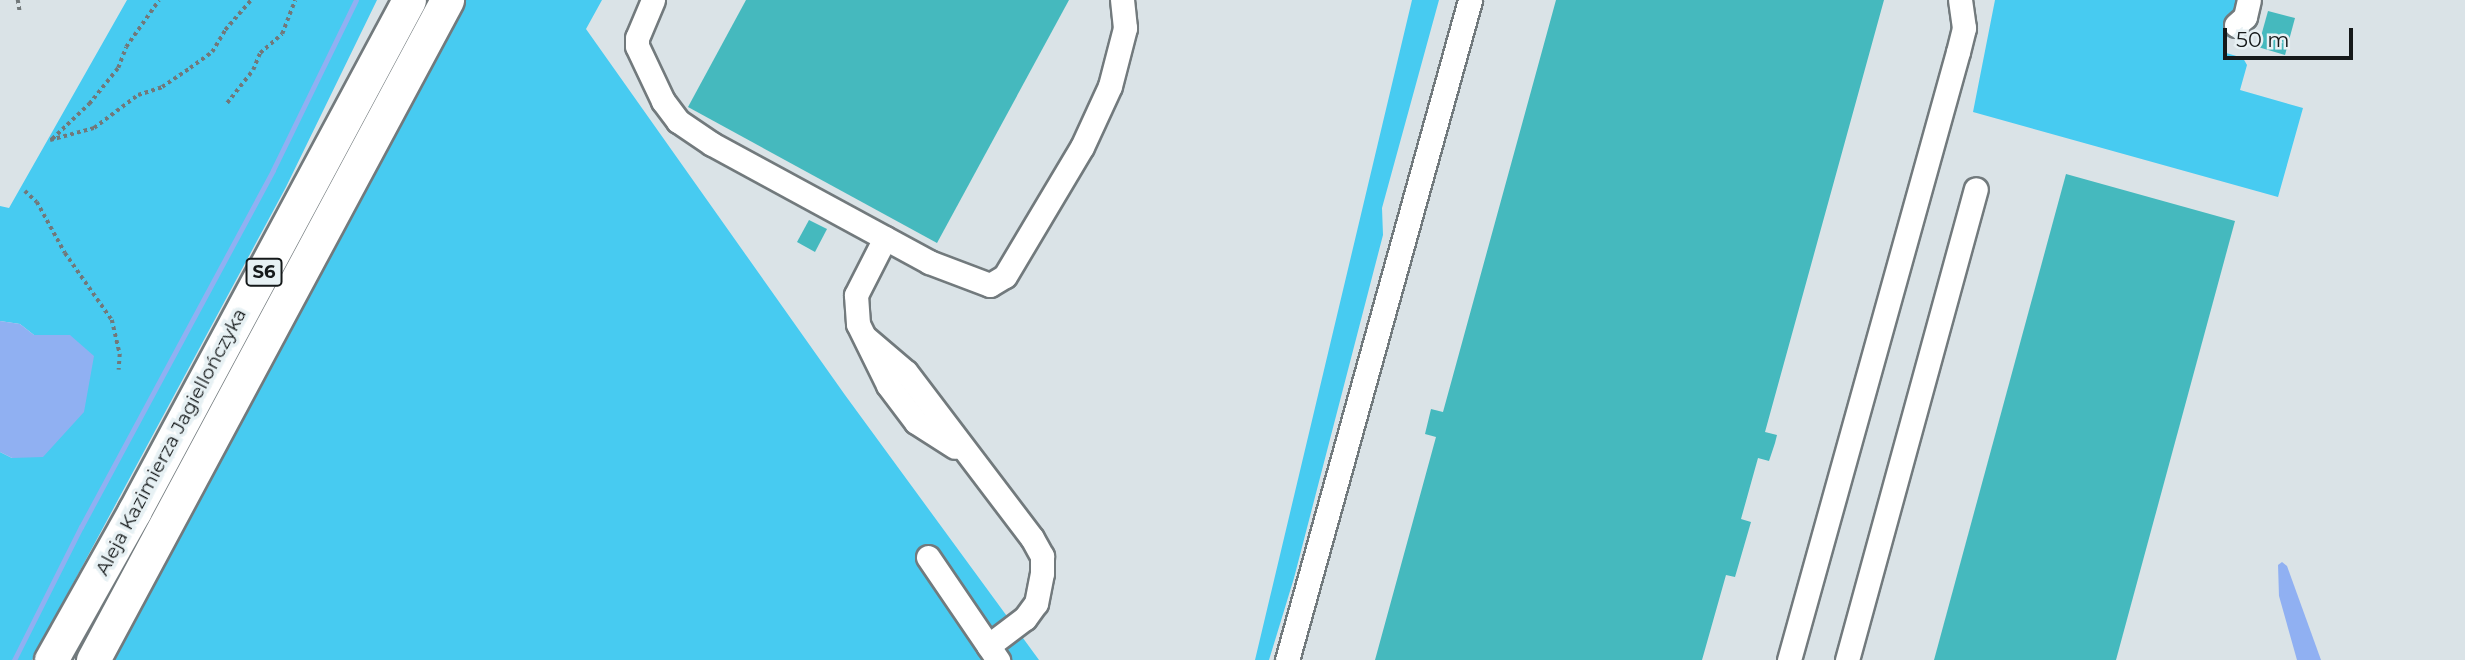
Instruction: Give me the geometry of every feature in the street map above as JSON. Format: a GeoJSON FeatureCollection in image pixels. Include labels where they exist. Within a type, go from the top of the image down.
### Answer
{"type":"FeatureCollection","features":[{"type":"Feature","properties":{"kind":"highway","name":"Aleja Kazimierza Jagiellończyka"},"geometry":{"type":"LineString","coordinates":[[51,660],[134,512],[409,0]]}},
{"type":"Feature","properties":{"kind":"highway","name":"Aleja Kazimierza Jagiellończyka"},"geometry":{"type":"LineString","coordinates":[[93,660],[447,0]]}},
{"type":"Feature","properties":{"kind":"street"},"geometry":{"type":"LineString","coordinates":[[653,0],[636,38],[637,46],[663,101],[678,121],[712,144],[929,262],[984,283],[1001,282],[1071,169],[1110,86],[1125,28],[1122,0]]}},
{"type":"Feature","properties":{"kind":"street"},"geometry":{"type":"LineString","coordinates":[[1287,660],[1470,0]]}},
{"type":"Feature","properties":{"kind":"street"},"geometry":{"type":"LineString","coordinates":[[1789,660],[1958,52],[1964,27],[1960,0]]}},
{"type":"Feature","properties":{"kind":"street"},"geometry":{"type":"LineString","coordinates":[[2236,25],[2245,17],[2249,0]]}},
{"type":"Feature","properties":{"kind":"street"},"geometry":{"type":"LineString","coordinates":[[1847,660],[1976,189]]}},
{"type":"Feature","properties":{"kind":"street"},"geometry":{"type":"LineString","coordinates":[[885,238],[856,295],[858,324],[888,385],[916,422],[969,457],[1032,538],[1043,562],[1039,593],[1030,612],[993,653],[928,557]]}},
{"type":"Feature","properties":{"kind":"path"},"geometry":{"type":"LineString","coordinates":[[18,0],[20,12]]}},
{"type":"Feature","properties":{"kind":"path"},"geometry":{"type":"LineString","coordinates":[[159,0],[126,47],[118,68],[89,104],[50,140],[94,128],[138,95],[162,87],[190,68],[212,52],[225,30],[251,0]]}},
{"type":"Feature","properties":{"kind":"path"},"geometry":{"type":"LineString","coordinates":[[227,103],[253,70],[260,53],[282,34],[295,0]]}},
{"type":"Feature","properties":{"kind":"path"},"geometry":{"type":"LineString","coordinates":[[25,191],[37,202],[65,253],[112,320],[120,354],[119,370]]}},
{"type":"Feature","properties":{"kind":"shaded area"},"geometry":{"type":"Polygon","coordinates":[[[127,0],[377,0],[286,187],[32,660],[0,660],[0,452],[12,458],[70,335],[34,335],[20,324],[0,321],[0,206],[9,208],[127,0]]]}},
{"type":"Feature","properties":{"kind":"shaded area"},"geometry":{"type":"Polygon","coordinates":[[[464,0],[602,0],[586,29],[845,395],[1039,660],[108,660],[464,0]]]}},
{"type":"Feature","properties":{"kind":"shaded area"},"geometry":{"type":"Polygon","coordinates":[[[1412,0],[1439,0],[1382,208],[1383,235],[1294,578],[1269,660],[1255,660],[1412,0]]]}},
{"type":"Feature","properties":{"kind":"shaded area"},"geometry":{"type":"Polygon","coordinates":[[[1995,0],[2238,0],[2223,52],[2243,58],[2247,65],[2240,90],[2303,108],[2278,197],[1973,112],[1995,0]]]}},
{"type":"Feature","properties":{"kind":"shaded area"},"geometry":{"type":"Polygon","coordinates":[[[0,321],[20,324],[34,335],[70,335],[94,356],[84,412],[43,457],[12,458],[0,452],[0,321]]]}},
{"type":"Feature","properties":{"kind":"shaded area"},"geometry":{"type":"Polygon","coordinates":[[[2282,562],[2287,566],[2321,660],[2297,660],[2279,596],[2278,565],[2282,562]]]}},
{"type":"Feature","properties":{"kind":"building"},"geometry":{"type":"Polygon","coordinates":[[[746,0],[1069,0],[937,243],[688,107],[746,0]]]}},
{"type":"Feature","properties":{"kind":"building"},"geometry":{"type":"Polygon","coordinates":[[[1556,0],[1884,0],[1765,432],[1777,435],[1775,443],[1769,461],[1758,458],[1741,519],[1751,522],[1735,577],[1726,575],[1702,660],[1375,660],[1436,437],[1425,434],[1431,409],[1443,412],[1556,0]]]}},
{"type":"Feature","properties":{"kind":"building"},"geometry":{"type":"Polygon","coordinates":[[[2268,11],[2295,18],[2285,55],[2258,47],[2268,11]]]}},
{"type":"Feature","properties":{"kind":"building"},"geometry":{"type":"Polygon","coordinates":[[[2066,174],[2235,221],[2116,660],[1934,660],[2066,174]]]}},
{"type":"Feature","properties":{"kind":"building"},"geometry":{"type":"Polygon","coordinates":[[[809,220],[827,229],[815,252],[797,242],[809,220]]]}},
{"type":"Feature","properties":{"kind":"waterway"},"geometry":{"type":"LineString","coordinates":[[14,660],[81,527],[273,170],[356,0]]}}]}
